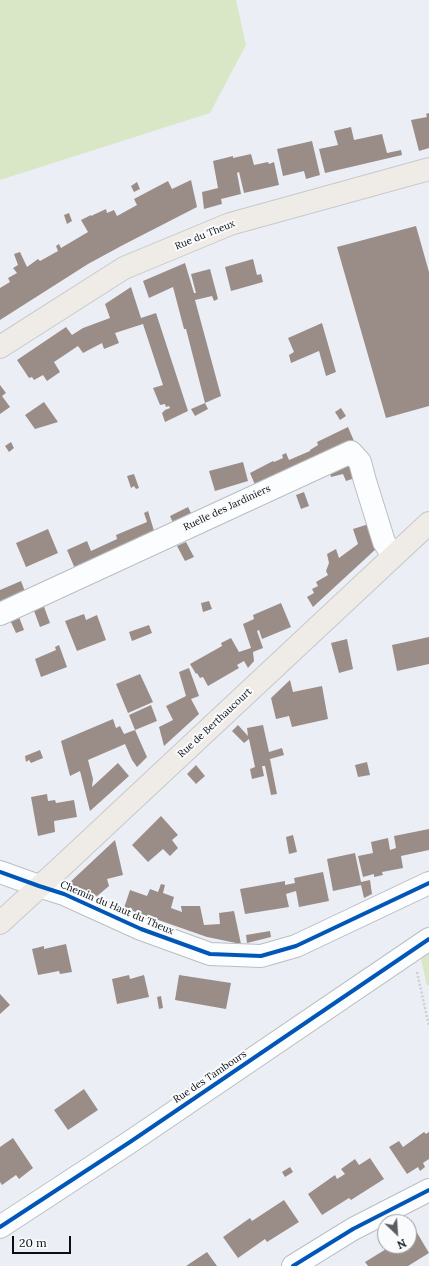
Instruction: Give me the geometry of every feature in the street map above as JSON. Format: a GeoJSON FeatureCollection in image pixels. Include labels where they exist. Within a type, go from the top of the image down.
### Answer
{"type":"FeatureCollection","features":[{"type":"Feature","properties":{"kind":"main road","name":"Rue du Theux"},"geometry":{"type":"LineString","coordinates":[[0,347],[124,268],[230,224],[429,169]]}},
{"type":"Feature","properties":{"kind":"main road","name":"Rue de Berthaucourt"},"geometry":{"type":"LineString","coordinates":[[0,923],[429,523]]}},
{"type":"Feature","properties":{"kind":"street","name":"Ruelle des Jardiniers"},"geometry":{"type":"LineString","coordinates":[[0,614],[120,557],[351,452],[360,462],[364,481],[384,542],[394,556]]}},
{"type":"Feature","properties":{"kind":"street","name":"Chemin du Haut du Theux"},"geometry":{"type":"LineString","coordinates":[[0,872],[64,894],[141,929],[210,954],[261,956],[296,946],[429,883]]}},
{"type":"Feature","properties":{"kind":"street","name":"Rue des Tambours"},"geometry":{"type":"LineString","coordinates":[[0,1227],[130,1142],[420,945]]}},
{"type":"Feature","properties":{"kind":"street"},"geometry":{"type":"LineString","coordinates":[[293,1266],[353,1230],[429,1190]]}},
{"type":"Feature","properties":{"kind":"path"},"geometry":{"type":"LineString","coordinates":[[420,945],[429,1026]]}},
{"type":"Feature","properties":{"kind":"green space"},"geometry":{"type":"Polygon","coordinates":[[[0,0],[236,0],[246,45],[210,113],[0,180],[0,0]]]}},
{"type":"Feature","properties":{"kind":"green space"},"geometry":{"type":"Polygon","coordinates":[[[429,953],[429,985],[427,986],[421,959],[429,953]]]}},
{"type":"Feature","properties":{"kind":"building"},"geometry":{"type":"Polygon","coordinates":[[[429,113],[429,148],[419,151],[411,120],[427,117],[426,114],[429,113]]]}},
{"type":"Feature","properties":{"kind":"building"},"geometry":{"type":"Polygon","coordinates":[[[351,127],[354,140],[382,134],[387,153],[401,150],[402,155],[325,173],[319,149],[338,145],[334,131],[351,127]]]}},
{"type":"Feature","properties":{"kind":"building"},"geometry":{"type":"Polygon","coordinates":[[[312,141],[320,175],[306,179],[304,171],[283,176],[277,149],[312,141]]]}},
{"type":"Feature","properties":{"kind":"building"},"geometry":{"type":"Polygon","coordinates":[[[251,154],[254,165],[268,162],[269,164],[274,162],[279,185],[244,193],[239,172],[237,173],[241,194],[221,199],[222,204],[204,209],[202,192],[218,188],[213,161],[233,156],[233,158],[251,154]]]}},
{"type":"Feature","properties":{"kind":"building"},"geometry":{"type":"Polygon","coordinates":[[[191,180],[197,207],[88,264],[0,320],[0,288],[10,282],[8,278],[17,273],[13,268],[18,265],[14,254],[20,252],[27,267],[38,259],[40,261],[58,251],[56,246],[59,244],[61,248],[88,232],[81,220],[106,209],[107,213],[114,210],[117,216],[137,205],[134,199],[168,181],[172,189],[191,180]]]}},
{"type":"Feature","properties":{"kind":"building"},"geometry":{"type":"Polygon","coordinates":[[[137,182],[140,189],[134,192],[131,186],[137,182]]]}},
{"type":"Feature","properties":{"kind":"building"},"geometry":{"type":"Polygon","coordinates":[[[69,213],[72,221],[67,224],[64,215],[69,213]]]}},
{"type":"Feature","properties":{"kind":"building"},"geometry":{"type":"Polygon","coordinates":[[[416,226],[429,272],[429,406],[386,418],[337,247],[416,226]]]}},
{"type":"Feature","properties":{"kind":"building"},"geometry":{"type":"Polygon","coordinates":[[[253,259],[257,275],[261,274],[263,282],[231,291],[225,267],[253,259]]]}},
{"type":"Feature","properties":{"kind":"building"},"geometry":{"type":"Polygon","coordinates":[[[185,263],[194,293],[196,293],[191,274],[210,269],[218,299],[214,301],[212,296],[195,300],[221,396],[205,403],[186,329],[184,329],[173,287],[149,298],[143,281],[185,263]]]}},
{"type":"Feature","properties":{"kind":"building"},"geometry":{"type":"Polygon","coordinates":[[[131,287],[141,318],[156,313],[188,411],[165,422],[162,413],[170,408],[169,406],[166,407],[165,404],[160,405],[153,388],[163,385],[143,324],[115,333],[119,343],[104,349],[102,343],[83,353],[78,346],[54,362],[60,372],[47,381],[43,375],[34,380],[32,377],[29,378],[17,360],[66,327],[72,335],[83,328],[110,318],[105,304],[131,287]]]}},
{"type":"Feature","properties":{"kind":"building"},"geometry":{"type":"Polygon","coordinates":[[[322,323],[336,372],[326,376],[319,351],[291,363],[289,355],[294,352],[288,338],[322,323]]]}},
{"type":"Feature","properties":{"kind":"building"},"geometry":{"type":"Polygon","coordinates":[[[0,385],[6,393],[2,396],[10,407],[0,414],[0,385]]]}},
{"type":"Feature","properties":{"kind":"building"},"geometry":{"type":"Polygon","coordinates":[[[44,402],[58,422],[35,429],[25,415],[44,402]]]}},
{"type":"Feature","properties":{"kind":"building"},"geometry":{"type":"Polygon","coordinates":[[[205,403],[208,409],[195,416],[191,409],[205,403]]]}},
{"type":"Feature","properties":{"kind":"building"},"geometry":{"type":"Polygon","coordinates":[[[341,408],[346,416],[340,420],[335,412],[341,408]]]}},
{"type":"Feature","properties":{"kind":"building"},"geometry":{"type":"Polygon","coordinates":[[[348,427],[354,441],[256,487],[250,473],[273,461],[274,462],[283,458],[282,455],[286,453],[289,460],[310,451],[318,445],[317,442],[348,427]]]}},
{"type":"Feature","properties":{"kind":"building"},"geometry":{"type":"Polygon","coordinates":[[[11,442],[14,448],[9,452],[5,446],[11,442]]]}},
{"type":"Feature","properties":{"kind":"building"},"geometry":{"type":"Polygon","coordinates":[[[243,462],[248,481],[215,491],[209,471],[243,462]]]}},
{"type":"Feature","properties":{"kind":"building"},"geometry":{"type":"Polygon","coordinates":[[[351,465],[355,478],[346,481],[343,474],[331,477],[328,466],[351,465]]]}},
{"type":"Feature","properties":{"kind":"building"},"geometry":{"type":"Polygon","coordinates":[[[134,474],[139,488],[136,489],[134,486],[131,488],[127,476],[134,474]]]}},
{"type":"Feature","properties":{"kind":"building"},"geometry":{"type":"Polygon","coordinates":[[[304,492],[309,506],[301,509],[296,495],[304,492]]]}},
{"type":"Feature","properties":{"kind":"building"},"geometry":{"type":"Polygon","coordinates":[[[188,507],[193,517],[174,525],[170,516],[188,507]]]}},
{"type":"Feature","properties":{"kind":"building"},"geometry":{"type":"Polygon","coordinates":[[[148,511],[155,534],[76,571],[67,550],[87,541],[91,551],[117,539],[116,535],[147,522],[144,513],[148,511]]]}},
{"type":"Feature","properties":{"kind":"building"},"geometry":{"type":"Polygon","coordinates":[[[369,524],[377,548],[313,607],[307,597],[314,593],[312,589],[318,586],[316,582],[328,575],[326,571],[329,563],[327,554],[336,549],[339,558],[358,544],[353,529],[369,524]]]}},
{"type":"Feature","properties":{"kind":"building"},"geometry":{"type":"Polygon","coordinates":[[[48,529],[58,553],[26,567],[16,543],[48,529]]]}},
{"type":"Feature","properties":{"kind":"building"},"geometry":{"type":"Polygon","coordinates":[[[186,542],[194,557],[185,561],[177,546],[186,542]]]}},
{"type":"Feature","properties":{"kind":"building"},"geometry":{"type":"Polygon","coordinates":[[[21,581],[26,594],[0,606],[0,590],[21,581]]]}},
{"type":"Feature","properties":{"kind":"building"},"geometry":{"type":"Polygon","coordinates":[[[209,601],[212,609],[203,612],[201,603],[209,601]]]}},
{"type":"Feature","properties":{"kind":"building"},"geometry":{"type":"Polygon","coordinates":[[[281,603],[291,627],[262,639],[259,630],[257,631],[263,648],[253,652],[254,661],[248,668],[244,661],[237,665],[239,668],[208,686],[203,677],[200,678],[197,673],[196,674],[190,664],[222,646],[221,643],[231,638],[239,652],[251,648],[243,624],[254,619],[253,615],[281,603]]]}},
{"type":"Feature","properties":{"kind":"building"},"geometry":{"type":"Polygon","coordinates":[[[43,604],[50,623],[40,627],[33,608],[43,604]]]}},
{"type":"Feature","properties":{"kind":"building"},"geometry":{"type":"Polygon","coordinates":[[[84,614],[86,620],[97,615],[106,640],[77,651],[65,621],[84,614]]]}},
{"type":"Feature","properties":{"kind":"building"},"geometry":{"type":"Polygon","coordinates":[[[19,617],[24,630],[16,633],[10,620],[19,617]]]}},
{"type":"Feature","properties":{"kind":"building"},"geometry":{"type":"Polygon","coordinates":[[[149,625],[152,633],[132,641],[129,632],[149,625]]]}},
{"type":"Feature","properties":{"kind":"building"},"geometry":{"type":"Polygon","coordinates":[[[429,637],[429,664],[397,671],[392,645],[429,637]]]}},
{"type":"Feature","properties":{"kind":"building"},"geometry":{"type":"Polygon","coordinates":[[[347,639],[353,669],[339,673],[331,643],[347,639]]]}},
{"type":"Feature","properties":{"kind":"building"},"geometry":{"type":"Polygon","coordinates":[[[59,645],[67,667],[41,677],[35,659],[56,650],[55,647],[59,645]]]}},
{"type":"Feature","properties":{"kind":"building"},"geometry":{"type":"Polygon","coordinates":[[[189,668],[199,696],[191,699],[199,714],[164,746],[159,727],[173,720],[166,706],[186,696],[179,672],[189,668]]]}},
{"type":"Feature","properties":{"kind":"building"},"geometry":{"type":"Polygon","coordinates":[[[140,674],[153,702],[128,713],[116,684],[140,674]]]}},
{"type":"Feature","properties":{"kind":"building"},"geometry":{"type":"Polygon","coordinates":[[[290,680],[293,692],[322,686],[328,719],[292,727],[289,716],[276,719],[271,698],[290,680]]]}},
{"type":"Feature","properties":{"kind":"building"},"geometry":{"type":"Polygon","coordinates":[[[151,705],[157,721],[135,730],[129,715],[151,705]]]}},
{"type":"Feature","properties":{"kind":"building"},"geometry":{"type":"Polygon","coordinates":[[[113,719],[116,728],[120,726],[124,734],[135,730],[147,757],[137,767],[125,744],[88,760],[93,779],[92,787],[118,763],[129,776],[90,811],[80,771],[70,776],[61,741],[113,719]]]}},
{"type":"Feature","properties":{"kind":"building"},"geometry":{"type":"Polygon","coordinates":[[[238,725],[248,736],[247,728],[263,725],[269,752],[282,748],[284,755],[270,759],[277,794],[271,795],[265,766],[262,766],[264,776],[252,779],[250,769],[255,767],[249,739],[244,743],[232,731],[238,725]]]}},
{"type":"Feature","properties":{"kind":"building"},"geometry":{"type":"Polygon","coordinates":[[[40,750],[43,758],[31,763],[29,760],[26,762],[25,756],[40,750]]]}},
{"type":"Feature","properties":{"kind":"building"},"geometry":{"type":"Polygon","coordinates":[[[367,762],[370,775],[358,777],[355,765],[367,762]]]}},
{"type":"Feature","properties":{"kind":"building"},"geometry":{"type":"Polygon","coordinates":[[[196,765],[205,776],[196,784],[187,774],[196,765]]]}},
{"type":"Feature","properties":{"kind":"building"},"geometry":{"type":"Polygon","coordinates":[[[47,794],[48,801],[55,800],[56,803],[74,800],[77,817],[54,821],[55,832],[38,836],[31,797],[47,794]]]}},
{"type":"Feature","properties":{"kind":"building"},"geometry":{"type":"Polygon","coordinates":[[[161,816],[178,835],[172,840],[178,848],[170,856],[163,849],[148,862],[132,845],[161,816]]]}},
{"type":"Feature","properties":{"kind":"building"},"geometry":{"type":"Polygon","coordinates":[[[429,829],[429,850],[401,856],[403,868],[382,872],[383,875],[374,877],[374,874],[363,877],[358,856],[373,853],[371,842],[388,838],[390,850],[396,848],[394,836],[429,829]]]}},
{"type":"Feature","properties":{"kind":"building"},"geometry":{"type":"Polygon","coordinates":[[[293,835],[297,852],[289,854],[286,837],[293,835]]]}},
{"type":"Feature","properties":{"kind":"building"},"geometry":{"type":"Polygon","coordinates":[[[115,840],[123,875],[107,879],[109,886],[96,897],[67,885],[115,840]]]}},
{"type":"Feature","properties":{"kind":"building"},"geometry":{"type":"Polygon","coordinates":[[[355,853],[361,882],[370,880],[372,894],[364,898],[361,885],[333,891],[327,859],[355,853]]]}},
{"type":"Feature","properties":{"kind":"building"},"geometry":{"type":"Polygon","coordinates":[[[323,872],[329,901],[299,907],[296,891],[286,894],[289,907],[245,914],[240,889],[285,881],[285,885],[295,883],[294,878],[323,872]]]}},
{"type":"Feature","properties":{"kind":"building"},"geometry":{"type":"Polygon","coordinates":[[[161,884],[165,885],[163,893],[174,897],[171,908],[182,912],[181,906],[200,906],[204,925],[220,924],[219,913],[234,911],[241,944],[207,937],[124,908],[130,890],[147,896],[150,889],[158,892],[161,884]]]}},
{"type":"Feature","properties":{"kind":"building"},"geometry":{"type":"Polygon","coordinates":[[[270,931],[271,937],[247,943],[246,935],[270,931]]]}},
{"type":"Feature","properties":{"kind":"building"},"geometry":{"type":"Polygon","coordinates":[[[66,944],[72,972],[60,974],[59,971],[38,975],[32,949],[44,946],[44,949],[66,944]]]}},
{"type":"Feature","properties":{"kind":"building"},"geometry":{"type":"Polygon","coordinates":[[[129,975],[130,979],[144,975],[149,997],[117,1004],[112,979],[129,975]]]}},
{"type":"Feature","properties":{"kind":"building"},"geometry":{"type":"Polygon","coordinates":[[[179,975],[231,983],[226,1009],[175,1000],[179,975]]]}},
{"type":"Feature","properties":{"kind":"building"},"geometry":{"type":"Polygon","coordinates":[[[0,994],[10,1005],[0,1014],[0,994]]]}},
{"type":"Feature","properties":{"kind":"building"},"geometry":{"type":"Polygon","coordinates":[[[161,996],[163,1008],[159,1009],[157,997],[161,996]]]}},
{"type":"Feature","properties":{"kind":"building"},"geometry":{"type":"Polygon","coordinates":[[[84,1089],[98,1110],[68,1130],[54,1110],[84,1089]]]}},
{"type":"Feature","properties":{"kind":"building"},"geometry":{"type":"Polygon","coordinates":[[[424,1132],[426,1134],[429,1132],[429,1159],[423,1163],[425,1167],[420,1171],[418,1167],[407,1174],[389,1147],[399,1141],[403,1147],[424,1132]]]}},
{"type":"Feature","properties":{"kind":"building"},"geometry":{"type":"Polygon","coordinates":[[[13,1138],[33,1168],[19,1179],[16,1175],[2,1185],[0,1182],[0,1147],[13,1138]]]}},
{"type":"Feature","properties":{"kind":"building"},"geometry":{"type":"Polygon","coordinates":[[[370,1158],[384,1179],[351,1200],[349,1198],[322,1215],[308,1194],[335,1175],[337,1179],[345,1174],[341,1169],[355,1159],[359,1165],[370,1158]]]}},
{"type":"Feature","properties":{"kind":"building"},"geometry":{"type":"Polygon","coordinates":[[[290,1167],[293,1172],[285,1177],[282,1172],[290,1167]]]}},
{"type":"Feature","properties":{"kind":"building"},"geometry":{"type":"Polygon","coordinates":[[[284,1200],[299,1222],[267,1242],[265,1239],[238,1258],[223,1237],[250,1218],[252,1221],[284,1200]]]}},
{"type":"Feature","properties":{"kind":"building"},"geometry":{"type":"Polygon","coordinates":[[[417,1233],[429,1253],[408,1266],[368,1266],[365,1262],[378,1254],[417,1254],[417,1233]]]}},
{"type":"Feature","properties":{"kind":"building"},"geometry":{"type":"Polygon","coordinates":[[[207,1252],[217,1266],[186,1266],[207,1252]]]}},
{"type":"Feature","properties":{"kind":"cycle path"},"geometry":{"type":"LineString","coordinates":[[0,872],[64,894],[141,929],[210,954],[261,956],[296,946],[429,883]]}},
{"type":"Feature","properties":{"kind":"cycle path"},"geometry":{"type":"LineString","coordinates":[[0,1227],[130,1142],[429,939]]}},
{"type":"Feature","properties":{"kind":"cycle path"},"geometry":{"type":"LineString","coordinates":[[293,1266],[353,1229],[429,1190]]}}]}
